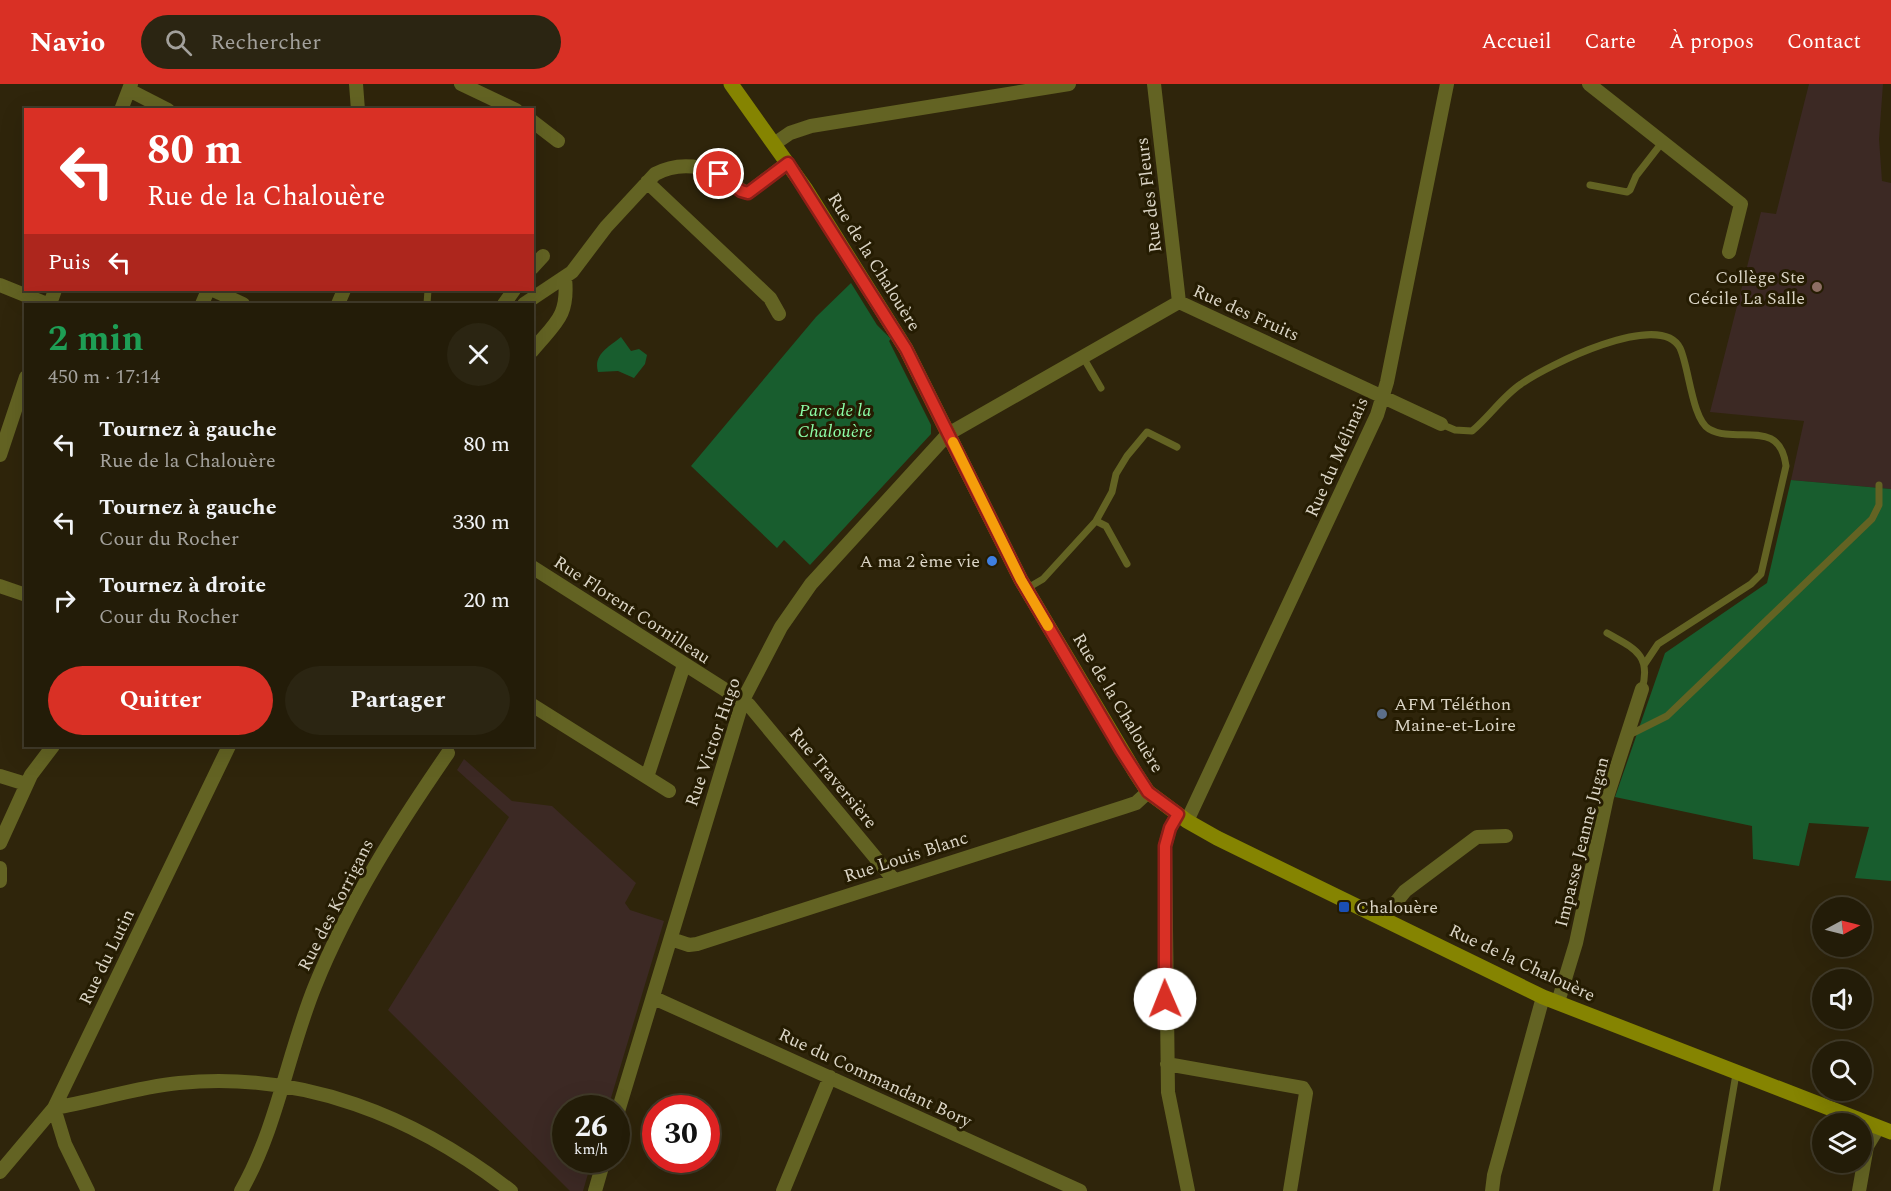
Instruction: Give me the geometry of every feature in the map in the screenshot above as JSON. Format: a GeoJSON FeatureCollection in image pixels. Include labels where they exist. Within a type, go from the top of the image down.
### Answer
{"type":"FeatureCollection","features":[{"type":"Feature","properties":{"kind":"street"},"geometry":{"type":"LineString","coordinates":[[356,84],[358,108]]}},
{"type":"Feature","properties":{"kind":"street"},"geometry":{"type":"LineString","coordinates":[[461,84],[512,108]]}},
{"type":"Feature","properties":{"kind":"street","name":"Rue de la Chalouère"},"geometry":{"type":"LineString","coordinates":[[731,84],[788,163],[906,349],[1026,590],[1148,792],[1183,818],[1293,876],[1551,1000],[1835,1113]]}},
{"type":"Feature","properties":{"kind":"street"},"geometry":{"type":"LineString","coordinates":[[774,144],[790,133],[811,126],[1069,84]]}},
{"type":"Feature","properties":{"kind":"street","name":"Rue des Fleurs"},"geometry":{"type":"LineString","coordinates":[[1154,84],[1179,303]]}},
{"type":"Feature","properties":{"kind":"street","name":"Rue du Mélinais"},"geometry":{"type":"LineString","coordinates":[[1188,1191],[1169,1101],[1165,846],[1170,828],[1183,818],[1384,397],[1447,84]]}},
{"type":"Feature","properties":{"kind":"street"},"geometry":{"type":"LineString","coordinates":[[1589,84],[1664,140],[1741,204],[1729,252]]}},
{"type":"Feature","properties":{"kind":"street"},"geometry":{"type":"LineString","coordinates":[[122,108],[130,87],[165,108]]}},
{"type":"Feature","properties":{"kind":"street"},"geometry":{"type":"LineString","coordinates":[[534,123],[558,141]]}},
{"type":"Feature","properties":{"kind":"street"},"geometry":{"type":"LineString","coordinates":[[527,303],[565,278],[647,182],[662,170],[702,166],[719,174],[741,191],[748,193],[788,163]]}},
{"type":"Feature","properties":{"kind":"street"},"geometry":{"type":"LineString","coordinates":[[647,182],[770,298],[779,314]]}},
{"type":"Feature","properties":{"kind":"street"},"geometry":{"type":"LineString","coordinates":[[534,266],[543,256]]}},
{"type":"Feature","properties":{"kind":"street"},"geometry":{"type":"LineString","coordinates":[[534,349],[563,313],[567,296],[565,278]]}},
{"type":"Feature","properties":{"kind":"street"},"geometry":{"type":"LineString","coordinates":[[0,301],[6,288],[45,303]]}},
{"type":"Feature","properties":{"kind":"street"},"geometry":{"type":"LineString","coordinates":[[213,291],[241,303]]}},
{"type":"Feature","properties":{"kind":"street","name":"Rue des Fruits"},"geometry":{"type":"LineString","coordinates":[[948,434],[1179,303],[1441,424]]}},
{"type":"Feature","properties":{"kind":"street"},"geometry":{"type":"LineString","coordinates":[[0,455],[24,383]]}},
{"type":"Feature","properties":{"kind":"street","name":"Rue Victor Hugo"},"geometry":{"type":"LineString","coordinates":[[623,1095],[743,700],[781,627],[811,584],[948,434]]}},
{"type":"Feature","properties":{"kind":"street","name":"Rue Florent Cornilleau"},"geometry":{"type":"LineString","coordinates":[[534,568],[684,665],[743,700]]}},
{"type":"Feature","properties":{"kind":"street"},"geometry":{"type":"LineString","coordinates":[[0,586],[24,593]]}},
{"type":"Feature","properties":{"kind":"street"},"geometry":{"type":"LineString","coordinates":[[647,777],[684,665]]}},
{"type":"Feature","properties":{"kind":"street","name":"Impasse Jeanne Jugan"},"geometry":{"type":"LineString","coordinates":[[1492,1191],[1494,1175],[1551,1000],[1576,943],[1607,797],[1642,689]]}},
{"type":"Feature","properties":{"kind":"street","name":"Rue Traversière"},"geometry":{"type":"LineString","coordinates":[[743,700],[894,880]]}},
{"type":"Feature","properties":{"kind":"street"},"geometry":{"type":"LineString","coordinates":[[534,706],[669,791]]}},
{"type":"Feature","properties":{"kind":"street"},"geometry":{"type":"LineString","coordinates":[[0,843],[26,784],[52,747]]}},
{"type":"Feature","properties":{"kind":"street","name":"Rue du Lutin"},"geometry":{"type":"LineString","coordinates":[[0,1172],[54,1108],[229,747]]}},
{"type":"Feature","properties":{"kind":"street","name":"Rue des Korrigans"},"geometry":{"type":"LineString","coordinates":[[241,1191],[283,1087],[315,985],[348,913],[386,846],[448,753]]}},
{"type":"Feature","properties":{"kind":"street"},"geometry":{"type":"LineString","coordinates":[[0,776],[26,784]]}},
{"type":"Feature","properties":{"kind":"street","name":"Rue Louis Blanc"},"geometry":{"type":"LineString","coordinates":[[671,939],[689,945],[697,944],[1131,805],[1148,792]]}},
{"type":"Feature","properties":{"kind":"street"},"geometry":{"type":"LineString","coordinates":[[1383,918],[1405,891],[1477,837],[1506,836]]}},
{"type":"Feature","properties":{"kind":"street"},"geometry":{"type":"LineString","coordinates":[[0,868],[0,881]]}},
{"type":"Feature","properties":{"kind":"street","name":"Rue du Commandant Bory"},"geometry":{"type":"LineString","coordinates":[[654,998],[1080,1191]]}},
{"type":"Feature","properties":{"kind":"street"},"geometry":{"type":"LineString","coordinates":[[1167,1064],[1303,1088],[1306,1093],[1290,1191]]}},
{"type":"Feature","properties":{"kind":"street"},"geometry":{"type":"LineString","coordinates":[[783,1191],[830,1077]]}},
{"type":"Feature","properties":{"kind":"street"},"geometry":{"type":"LineString","coordinates":[[88,1191],[65,1144],[54,1108],[178,1083],[237,1082],[306,1090],[366,1107],[400,1120],[469,1158],[511,1191]]}},
{"type":"Feature","properties":{"kind":"street"},"geometry":{"type":"LineString","coordinates":[[1860,1191],[1866,1146],[1885,1130]]}},
{"type":"Feature","properties":{"kind":"street"},"geometry":{"type":"LineString","coordinates":[[595,1191],[600,1173]]}},
{"type":"Feature","properties":{"kind":"street"},"geometry":{"type":"LineString","coordinates":[[1852,1191],[1853,1173]]}},
{"type":"Feature","properties":{"kind":"lane"},"geometry":{"type":"LineString","coordinates":[[1590,184],[1627,192],[1635,176],[1664,140]]}},
{"type":"Feature","properties":{"kind":"lane"},"geometry":{"type":"LineString","coordinates":[[1441,424],[1455,430],[1472,431],[1519,385],[1536,375],[1590,348],[1631,337],[1654,334],[1667,336],[1678,345],[1704,425],[1712,430],[1764,436],[1777,442],[1784,453],[1786,466],[1761,574],[1751,584],[1658,644],[1644,665],[1642,689]]}},
{"type":"Feature","properties":{"kind":"lane"},"geometry":{"type":"LineString","coordinates":[[1083,357],[1101,388]]}},
{"type":"Feature","properties":{"kind":"lane"},"geometry":{"type":"LineString","coordinates":[[1026,590],[1043,579],[1096,521],[1127,456],[1147,432],[1178,447]]}},
{"type":"Feature","properties":{"kind":"lane"},"geometry":{"type":"LineString","coordinates":[[1627,736],[1667,716],[1872,519],[1879,506],[1879,485]]}},
{"type":"Feature","properties":{"kind":"lane"},"geometry":{"type":"LineString","coordinates":[[1096,521],[1106,526],[1127,564]]}},
{"type":"Feature","properties":{"kind":"lane"},"geometry":{"type":"LineString","coordinates":[[1607,633],[1635,650],[1644,665]]}},
{"type":"Feature","properties":{"kind":"lane"},"geometry":{"type":"LineString","coordinates":[[1716,1191],[1736,1074]]}},
{"type":"Feature","properties":{"kind":"shaded area","name":"Collège Ste Cécile La Salle"},"geometry":{"type":"Polygon","coordinates":[[[1809,84],[1883,84],[1879,139],[1882,181],[1891,183],[1891,489],[1791,480],[1804,421],[1710,412],[1761,212],[1776,214],[1809,84]]]}},
{"type":"Feature","properties":{"kind":"shaded area"},"geometry":{"type":"Polygon","coordinates":[[[464,759],[512,801],[552,806],[636,883],[625,903],[630,910],[664,921],[612,1095],[552,1095],[552,1173],[588,1173],[583,1191],[570,1191],[388,1010],[509,817],[457,770],[464,759]]]}},
{"type":"Feature","properties":{"kind":"green space","name":"Parc de la Chalouère"},"geometry":{"type":"Polygon","coordinates":[[[851,283],[877,325],[891,339],[889,341],[931,425],[931,434],[810,565],[784,540],[777,548],[691,466],[816,317],[851,283]]]}},
{"type":"Feature","properties":{"kind":"green space"},"geometry":{"type":"Polygon","coordinates":[[[621,337],[631,351],[639,349],[647,355],[645,364],[634,378],[618,371],[598,372],[600,356],[621,337]]]}},
{"type":"Feature","properties":{"kind":"green space"},"geometry":{"type":"Polygon","coordinates":[[[1791,480],[1891,489],[1891,881],[1855,878],[1869,827],[1809,823],[1799,866],[1753,859],[1752,826],[1615,797],[1665,653],[1767,583],[1791,480]]]}},
{"type":"Feature","properties":{"kind":"slow traffic"},"geometry":{"type":"LineString","coordinates":[[953,442],[1021,580],[1048,626]]}},
{"type":"Feature","properties":{"kind":"place","name":"Collège Ste Cécile La Salle"},"geometry":{"type":"Point","coordinates":[1817,287]}},
{"type":"Feature","properties":{"kind":"place","name":"A ma 2 ème vie"},"geometry":{"type":"Point","coordinates":[992,561]}},
{"type":"Feature","properties":{"kind":"place","name":"AFM Téléthon Maine-et-Loire"},"geometry":{"type":"Point","coordinates":[1382,714]}},
{"type":"Feature","properties":{"kind":"place","name":"Chalouère"},"geometry":{"type":"Point","coordinates":[1344,907]}},
{"type":"Feature","properties":{"kind":"route"},"geometry":{"type":"LineString","coordinates":[[719,174],[741,191],[748,193],[788,163],[906,349],[1021,580],[1121,750],[1148,792],[1178,814],[1166,837],[1165,846],[1165,999]]}}]}
